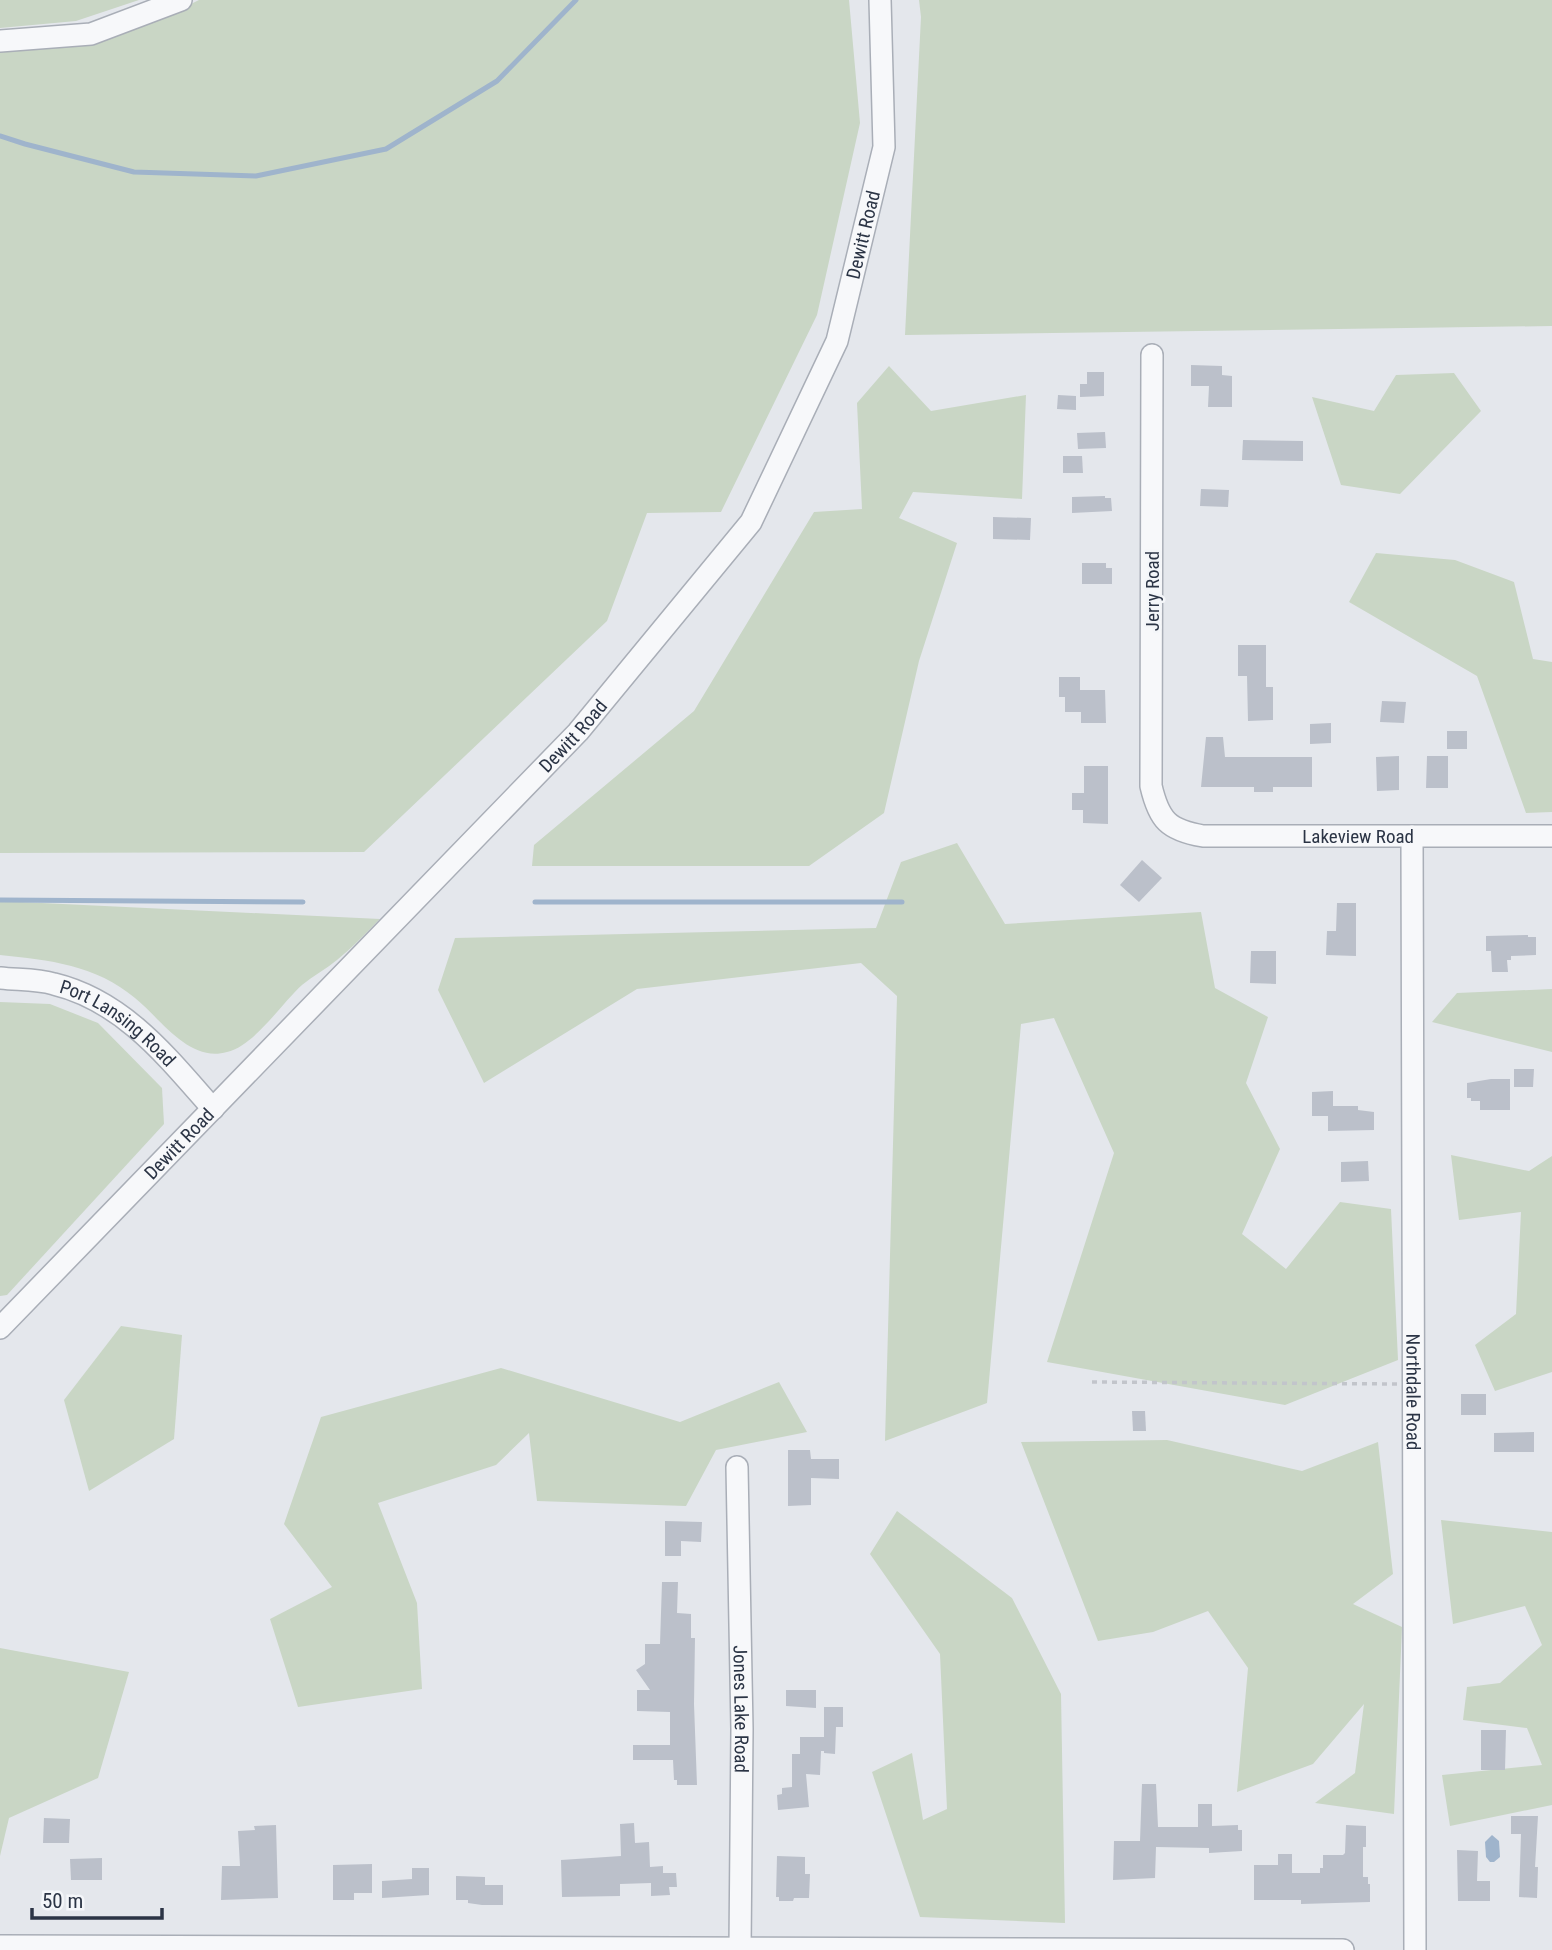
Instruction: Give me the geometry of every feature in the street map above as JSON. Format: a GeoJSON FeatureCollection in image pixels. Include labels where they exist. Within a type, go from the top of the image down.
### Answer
{"type":"FeatureCollection","features":[{"type":"Feature","properties":{"kind":"street"},"geometry":{"type":"LineString","coordinates":[[0,41],[91,34],[181,0]]}},
{"type":"Feature","properties":{"kind":"street","name":"Dewitt Road"},"geometry":{"type":"LineString","coordinates":[[0,1328],[578,732],[751,522],[837,341],[884,147],[880,0]]}},
{"type":"Feature","properties":{"kind":"street","name":"Jerry Road"},"geometry":{"type":"LineString","coordinates":[[1152,355],[1152,786],[1156,806],[1167,822]]}},
{"type":"Feature","properties":{"kind":"street","name":"Lakeview Road"},"geometry":{"type":"LineString","coordinates":[[1167,822],[1181,833],[1203,836],[1552,836]]}},
{"type":"Feature","properties":{"kind":"street","name":"Northdale Road"},"geometry":{"type":"LineString","coordinates":[[1412,835],[1415,1950]]}},
{"type":"Feature","properties":{"kind":"street","name":"Port Lansing Road"},"geometry":{"type":"LineString","coordinates":[[0,978],[53,983],[96,999],[152,1040],[213,1109]]}},
{"type":"Feature","properties":{"kind":"street","name":"Jones Lake Road"},"geometry":{"type":"LineString","coordinates":[[737,1467],[746,1949]]}},
{"type":"Feature","properties":{"kind":"street"},"geometry":{"type":"LineString","coordinates":[[0,1946],[1343,1950]]}},
{"type":"Feature","properties":{"kind":"path"},"geometry":{"type":"LineString","coordinates":[[1092,1382],[1413,1384]]}},
{"type":"Feature","properties":{"kind":"green space"},"geometry":{"type":"Polygon","coordinates":[[[0,0],[139,0],[76,21],[0,28],[0,0]]]}},
{"type":"Feature","properties":{"kind":"green space"},"geometry":{"type":"Polygon","coordinates":[[[199,0],[849,0],[860,123],[817,315],[721,512],[647,513],[607,621],[364,852],[0,853],[0,51],[175,12],[199,0]]]}},
{"type":"Feature","properties":{"kind":"green space"},"geometry":{"type":"Polygon","coordinates":[[[919,0],[1552,0],[1552,326],[905,335],[921,17],[919,0]]]}},
{"type":"Feature","properties":{"kind":"green space"},"geometry":{"type":"Polygon","coordinates":[[[889,366],[931,411],[1026,395],[1022,499],[913,492],[899,518],[957,543],[919,661],[884,813],[809,866],[532,866],[534,845],[694,711],[814,512],[862,509],[857,403],[889,366]]]}},
{"type":"Feature","properties":{"kind":"green space"},"geometry":{"type":"Polygon","coordinates":[[[1454,373],[1481,411],[1400,494],[1341,485],[1312,397],[1374,411],[1396,375],[1454,373]]]}},
{"type":"Feature","properties":{"kind":"green space"},"geometry":{"type":"Polygon","coordinates":[[[1376,553],[1455,560],[1514,582],[1533,659],[1552,662],[1552,812],[1526,813],[1477,676],[1349,602],[1376,553]]]}},
{"type":"Feature","properties":{"kind":"green space"},"geometry":{"type":"Polygon","coordinates":[[[957,843],[1005,924],[1201,912],[1215,988],[1268,1017],[1246,1083],[1280,1149],[1242,1234],[1286,1269],[1340,1202],[1391,1209],[1398,1360],[1285,1405],[1047,1362],[1114,1153],[1054,1018],[1021,1024],[987,1403],[885,1441],[897,996],[861,963],[637,989],[484,1083],[438,990],[455,938],[876,928],[901,862],[957,843]]]}},
{"type":"Feature","properties":{"kind":"green space"},"geometry":{"type":"Polygon","coordinates":[[[0,901],[380,919],[343,955],[302,985],[248,1041],[227,1052],[213,1054],[200,1051],[176,1037],[135,998],[104,978],[54,962],[0,955],[0,901]]]}},
{"type":"Feature","properties":{"kind":"green space"},"geometry":{"type":"Polygon","coordinates":[[[1552,989],[1552,1052],[1432,1022],[1457,993],[1552,989]]]}},
{"type":"Feature","properties":{"kind":"green space"},"geometry":{"type":"Polygon","coordinates":[[[0,1002],[50,1004],[98,1023],[162,1088],[164,1124],[7,1295],[0,1296],[0,1002]]]}},
{"type":"Feature","properties":{"kind":"green space"},"geometry":{"type":"Polygon","coordinates":[[[1451,1155],[1529,1171],[1552,1156],[1552,1372],[1495,1391],[1475,1345],[1516,1314],[1521,1212],[1459,1220],[1451,1155]]]}},
{"type":"Feature","properties":{"kind":"green space"},"geometry":{"type":"Polygon","coordinates":[[[121,1326],[182,1335],[174,1439],[89,1491],[64,1400],[121,1326]]]}},
{"type":"Feature","properties":{"kind":"green space"},"geometry":{"type":"Polygon","coordinates":[[[501,1368],[680,1422],[779,1382],[807,1432],[716,1450],[686,1506],[537,1501],[529,1433],[496,1465],[378,1503],[417,1603],[422,1689],[298,1707],[270,1619],[332,1587],[284,1524],[321,1417],[501,1368]]]}},
{"type":"Feature","properties":{"kind":"green space"},"geometry":{"type":"Polygon","coordinates":[[[1167,1440],[1302,1471],[1378,1442],[1393,1574],[1353,1604],[1402,1627],[1394,1814],[1315,1803],[1355,1773],[1364,1704],[1313,1764],[1237,1792],[1248,1668],[1208,1611],[1153,1632],[1098,1641],[1021,1442],[1167,1440]]]}},
{"type":"Feature","properties":{"kind":"green space"},"geometry":{"type":"Polygon","coordinates":[[[897,1511],[1012,1598],[1061,1694],[1065,1923],[920,1917],[872,1772],[912,1753],[923,1820],[947,1809],[940,1654],[870,1554],[897,1511]]]}},
{"type":"Feature","properties":{"kind":"green space"},"geometry":{"type":"Polygon","coordinates":[[[1441,1520],[1552,1532],[1552,1805],[1450,1826],[1442,1775],[1542,1765],[1527,1728],[1463,1720],[1467,1687],[1500,1683],[1542,1645],[1525,1606],[1453,1624],[1441,1520]]]}},
{"type":"Feature","properties":{"kind":"green space"},"geometry":{"type":"Polygon","coordinates":[[[0,1648],[129,1672],[98,1778],[9,1818],[0,1856],[0,1648]]]}},
{"type":"Feature","properties":{"kind":"water"},"geometry":{"type":"Polygon","coordinates":[[[1492,1835],[1499,1841],[1500,1857],[1490,1862],[1486,1857],[1485,1842],[1492,1835]]]}},
{"type":"Feature","properties":{"kind":"building"},"geometry":{"type":"Polygon","coordinates":[[[1191,365],[1222,366],[1222,375],[1232,376],[1232,407],[1208,407],[1209,386],[1191,386],[1191,365]]]}},
{"type":"Feature","properties":{"kind":"building"},"geometry":{"type":"Polygon","coordinates":[[[1087,372],[1104,372],[1104,396],[1080,397],[1080,384],[1087,384],[1087,372]]]}},
{"type":"Feature","properties":{"kind":"building"},"geometry":{"type":"Polygon","coordinates":[[[1058,395],[1076,396],[1076,410],[1057,409],[1058,395]]]}},
{"type":"Feature","properties":{"kind":"building"},"geometry":{"type":"Polygon","coordinates":[[[1105,432],[1106,448],[1078,449],[1077,433],[1105,432]]]}},
{"type":"Feature","properties":{"kind":"building"},"geometry":{"type":"Polygon","coordinates":[[[1243,440],[1303,441],[1303,461],[1242,460],[1243,440]]]}},
{"type":"Feature","properties":{"kind":"building"},"geometry":{"type":"Polygon","coordinates":[[[1063,456],[1082,456],[1083,473],[1063,473],[1063,456]]]}},
{"type":"Feature","properties":{"kind":"building"},"geometry":{"type":"Polygon","coordinates":[[[1201,489],[1229,490],[1228,507],[1200,506],[1201,489]]]}},
{"type":"Feature","properties":{"kind":"building"},"geometry":{"type":"Polygon","coordinates":[[[1072,497],[1111,498],[1112,511],[1072,513],[1072,497]]]}},
{"type":"Feature","properties":{"kind":"building"},"geometry":{"type":"Polygon","coordinates":[[[993,517],[1031,518],[1030,540],[993,539],[993,517]]]}},
{"type":"Feature","properties":{"kind":"building"},"geometry":{"type":"Polygon","coordinates":[[[1082,563],[1106,563],[1106,568],[1112,568],[1112,584],[1082,584],[1082,563]]]}},
{"type":"Feature","properties":{"kind":"building"},"geometry":{"type":"Polygon","coordinates":[[[1238,645],[1266,645],[1266,687],[1273,687],[1273,720],[1248,721],[1247,676],[1238,676],[1238,645]]]}},
{"type":"Feature","properties":{"kind":"building"},"geometry":{"type":"Polygon","coordinates":[[[1059,677],[1080,677],[1080,690],[1105,690],[1106,723],[1081,723],[1081,712],[1065,712],[1065,697],[1059,697],[1059,677]]]}},
{"type":"Feature","properties":{"kind":"building"},"geometry":{"type":"Polygon","coordinates":[[[1382,701],[1406,702],[1404,723],[1380,722],[1382,701]]]}},
{"type":"Feature","properties":{"kind":"building"},"geometry":{"type":"Polygon","coordinates":[[[1331,723],[1331,743],[1310,744],[1310,724],[1331,723]]]}},
{"type":"Feature","properties":{"kind":"building"},"geometry":{"type":"Polygon","coordinates":[[[1447,731],[1467,731],[1467,749],[1447,749],[1447,731]]]}},
{"type":"Feature","properties":{"kind":"building"},"geometry":{"type":"Polygon","coordinates":[[[1206,737],[1223,737],[1225,757],[1312,757],[1312,787],[1273,787],[1273,792],[1254,792],[1254,787],[1201,787],[1206,737]]]}},
{"type":"Feature","properties":{"kind":"building"},"geometry":{"type":"Polygon","coordinates":[[[1399,756],[1399,790],[1377,791],[1376,757],[1399,756]]]}},
{"type":"Feature","properties":{"kind":"building"},"geometry":{"type":"Polygon","coordinates":[[[1427,756],[1448,756],[1448,788],[1426,788],[1427,756]]]}},
{"type":"Feature","properties":{"kind":"building"},"geometry":{"type":"Polygon","coordinates":[[[1084,766],[1108,766],[1108,824],[1083,823],[1083,810],[1072,810],[1072,793],[1084,793],[1084,766]]]}},
{"type":"Feature","properties":{"kind":"building"},"geometry":{"type":"Polygon","coordinates":[[[1142,860],[1162,878],[1139,902],[1120,885],[1142,860]]]}},
{"type":"Feature","properties":{"kind":"building"},"geometry":{"type":"Polygon","coordinates":[[[1337,903],[1356,903],[1356,956],[1326,955],[1327,931],[1336,931],[1337,903]]]}},
{"type":"Feature","properties":{"kind":"building"},"geometry":{"type":"Polygon","coordinates":[[[1486,936],[1536,937],[1536,955],[1511,956],[1511,960],[1507,960],[1508,972],[1492,972],[1491,951],[1486,951],[1486,936]]]}},
{"type":"Feature","properties":{"kind":"building"},"geometry":{"type":"Polygon","coordinates":[[[1251,951],[1276,951],[1276,984],[1250,983],[1251,951]]]}},
{"type":"Feature","properties":{"kind":"building"},"geometry":{"type":"Polygon","coordinates":[[[1514,1069],[1534,1069],[1533,1087],[1514,1087],[1514,1069]]]}},
{"type":"Feature","properties":{"kind":"building"},"geometry":{"type":"Polygon","coordinates":[[[1510,1079],[1510,1110],[1480,1110],[1480,1101],[1467,1098],[1467,1083],[1510,1079]]]}},
{"type":"Feature","properties":{"kind":"building"},"geometry":{"type":"Polygon","coordinates":[[[1333,1091],[1333,1106],[1358,1106],[1358,1110],[1374,1112],[1374,1130],[1328,1131],[1328,1116],[1312,1116],[1312,1092],[1333,1091]]]}},
{"type":"Feature","properties":{"kind":"building"},"geometry":{"type":"Polygon","coordinates":[[[1368,1161],[1369,1181],[1341,1182],[1341,1162],[1368,1161]]]}},
{"type":"Feature","properties":{"kind":"building"},"geometry":{"type":"Polygon","coordinates":[[[1461,1394],[1486,1394],[1486,1415],[1461,1415],[1461,1394]]]}},
{"type":"Feature","properties":{"kind":"building"},"geometry":{"type":"Polygon","coordinates":[[[1132,1411],[1145,1411],[1146,1431],[1133,1431],[1132,1411]]]}},
{"type":"Feature","properties":{"kind":"building"},"geometry":{"type":"Polygon","coordinates":[[[1534,1432],[1534,1452],[1494,1452],[1494,1433],[1534,1432]]]}},
{"type":"Feature","properties":{"kind":"building"},"geometry":{"type":"Polygon","coordinates":[[[788,1450],[810,1450],[811,1459],[839,1459],[839,1479],[811,1478],[811,1505],[788,1506],[788,1450]]]}},
{"type":"Feature","properties":{"kind":"building"},"geometry":{"type":"Polygon","coordinates":[[[665,1521],[702,1522],[701,1542],[681,1541],[681,1556],[665,1556],[665,1521]]]}},
{"type":"Feature","properties":{"kind":"building"},"geometry":{"type":"Polygon","coordinates":[[[662,1582],[678,1582],[677,1613],[691,1614],[691,1638],[695,1638],[697,1785],[677,1785],[677,1780],[674,1780],[673,1760],[633,1760],[633,1745],[670,1745],[670,1712],[637,1711],[637,1690],[650,1690],[636,1670],[645,1664],[645,1644],[660,1644],[662,1582]]]}},
{"type":"Feature","properties":{"kind":"building"},"geometry":{"type":"Polygon","coordinates":[[[786,1690],[816,1690],[816,1708],[786,1706],[786,1690]]]}},
{"type":"Feature","properties":{"kind":"building"},"geometry":{"type":"Polygon","coordinates":[[[824,1707],[843,1707],[843,1727],[836,1727],[835,1754],[821,1751],[820,1775],[806,1774],[809,1807],[778,1810],[777,1795],[782,1794],[782,1788],[792,1787],[792,1754],[800,1754],[800,1737],[824,1737],[824,1707]]]}},
{"type":"Feature","properties":{"kind":"building"},"geometry":{"type":"Polygon","coordinates":[[[1481,1730],[1506,1730],[1505,1770],[1481,1770],[1481,1730]]]}},
{"type":"Feature","properties":{"kind":"building"},"geometry":{"type":"Polygon","coordinates":[[[1142,1784],[1156,1784],[1158,1827],[1198,1827],[1198,1804],[1212,1804],[1212,1826],[1238,1825],[1238,1830],[1242,1830],[1242,1851],[1209,1853],[1209,1848],[1156,1847],[1155,1878],[1113,1880],[1114,1841],[1140,1841],[1142,1784]]]}},
{"type":"Feature","properties":{"kind":"building"},"geometry":{"type":"Polygon","coordinates":[[[1511,1816],[1538,1816],[1535,1867],[1538,1867],[1537,1898],[1519,1897],[1521,1834],[1511,1834],[1511,1816]]]}},
{"type":"Feature","properties":{"kind":"building"},"geometry":{"type":"Polygon","coordinates":[[[44,1818],[70,1819],[69,1843],[43,1843],[44,1818]]]}},
{"type":"Feature","properties":{"kind":"building"},"geometry":{"type":"Polygon","coordinates":[[[634,1823],[635,1843],[649,1842],[650,1867],[663,1866],[663,1873],[676,1873],[677,1887],[669,1887],[670,1895],[651,1896],[651,1883],[620,1884],[620,1896],[562,1897],[561,1860],[621,1856],[620,1824],[634,1823]]]}},
{"type":"Feature","properties":{"kind":"building"},"geometry":{"type":"Polygon","coordinates":[[[276,1825],[278,1898],[221,1900],[222,1866],[240,1866],[238,1831],[255,1830],[254,1826],[276,1825]]]}},
{"type":"Feature","properties":{"kind":"building"},"geometry":{"type":"Polygon","coordinates":[[[1346,1825],[1366,1826],[1363,1877],[1368,1877],[1370,1884],[1370,1902],[1301,1904],[1301,1900],[1254,1900],[1254,1865],[1278,1865],[1278,1854],[1292,1854],[1292,1873],[1320,1873],[1320,1868],[1323,1868],[1323,1855],[1345,1853],[1346,1825]]]}},
{"type":"Feature","properties":{"kind":"building"},"geometry":{"type":"Polygon","coordinates":[[[1457,1850],[1478,1851],[1477,1881],[1490,1881],[1490,1901],[1458,1901],[1457,1850]]]}},
{"type":"Feature","properties":{"kind":"building"},"geometry":{"type":"Polygon","coordinates":[[[777,1856],[805,1857],[805,1874],[810,1874],[809,1898],[779,1901],[779,1897],[776,1897],[777,1856]]]}},
{"type":"Feature","properties":{"kind":"building"},"geometry":{"type":"Polygon","coordinates":[[[102,1858],[102,1880],[71,1880],[70,1859],[102,1858]]]}},
{"type":"Feature","properties":{"kind":"building"},"geometry":{"type":"Polygon","coordinates":[[[372,1864],[372,1893],[354,1893],[354,1900],[333,1900],[333,1865],[372,1864]]]}},
{"type":"Feature","properties":{"kind":"building"},"geometry":{"type":"Polygon","coordinates":[[[412,1868],[429,1868],[429,1895],[382,1898],[382,1881],[412,1879],[412,1868]]]}},
{"type":"Feature","properties":{"kind":"building"},"geometry":{"type":"Polygon","coordinates":[[[456,1876],[485,1877],[485,1885],[503,1885],[503,1905],[482,1905],[468,1903],[468,1900],[456,1900],[456,1876]]]}},
{"type":"Feature","properties":{"kind":"waterway"},"geometry":{"type":"LineString","coordinates":[[0,136],[134,172],[256,176],[386,149],[497,81],[576,0]]}},
{"type":"Feature","properties":{"kind":"waterway"},"geometry":{"type":"LineString","coordinates":[[0,900],[303,902]]}},
{"type":"Feature","properties":{"kind":"waterway"},"geometry":{"type":"LineString","coordinates":[[535,902],[902,902]]}}]}
